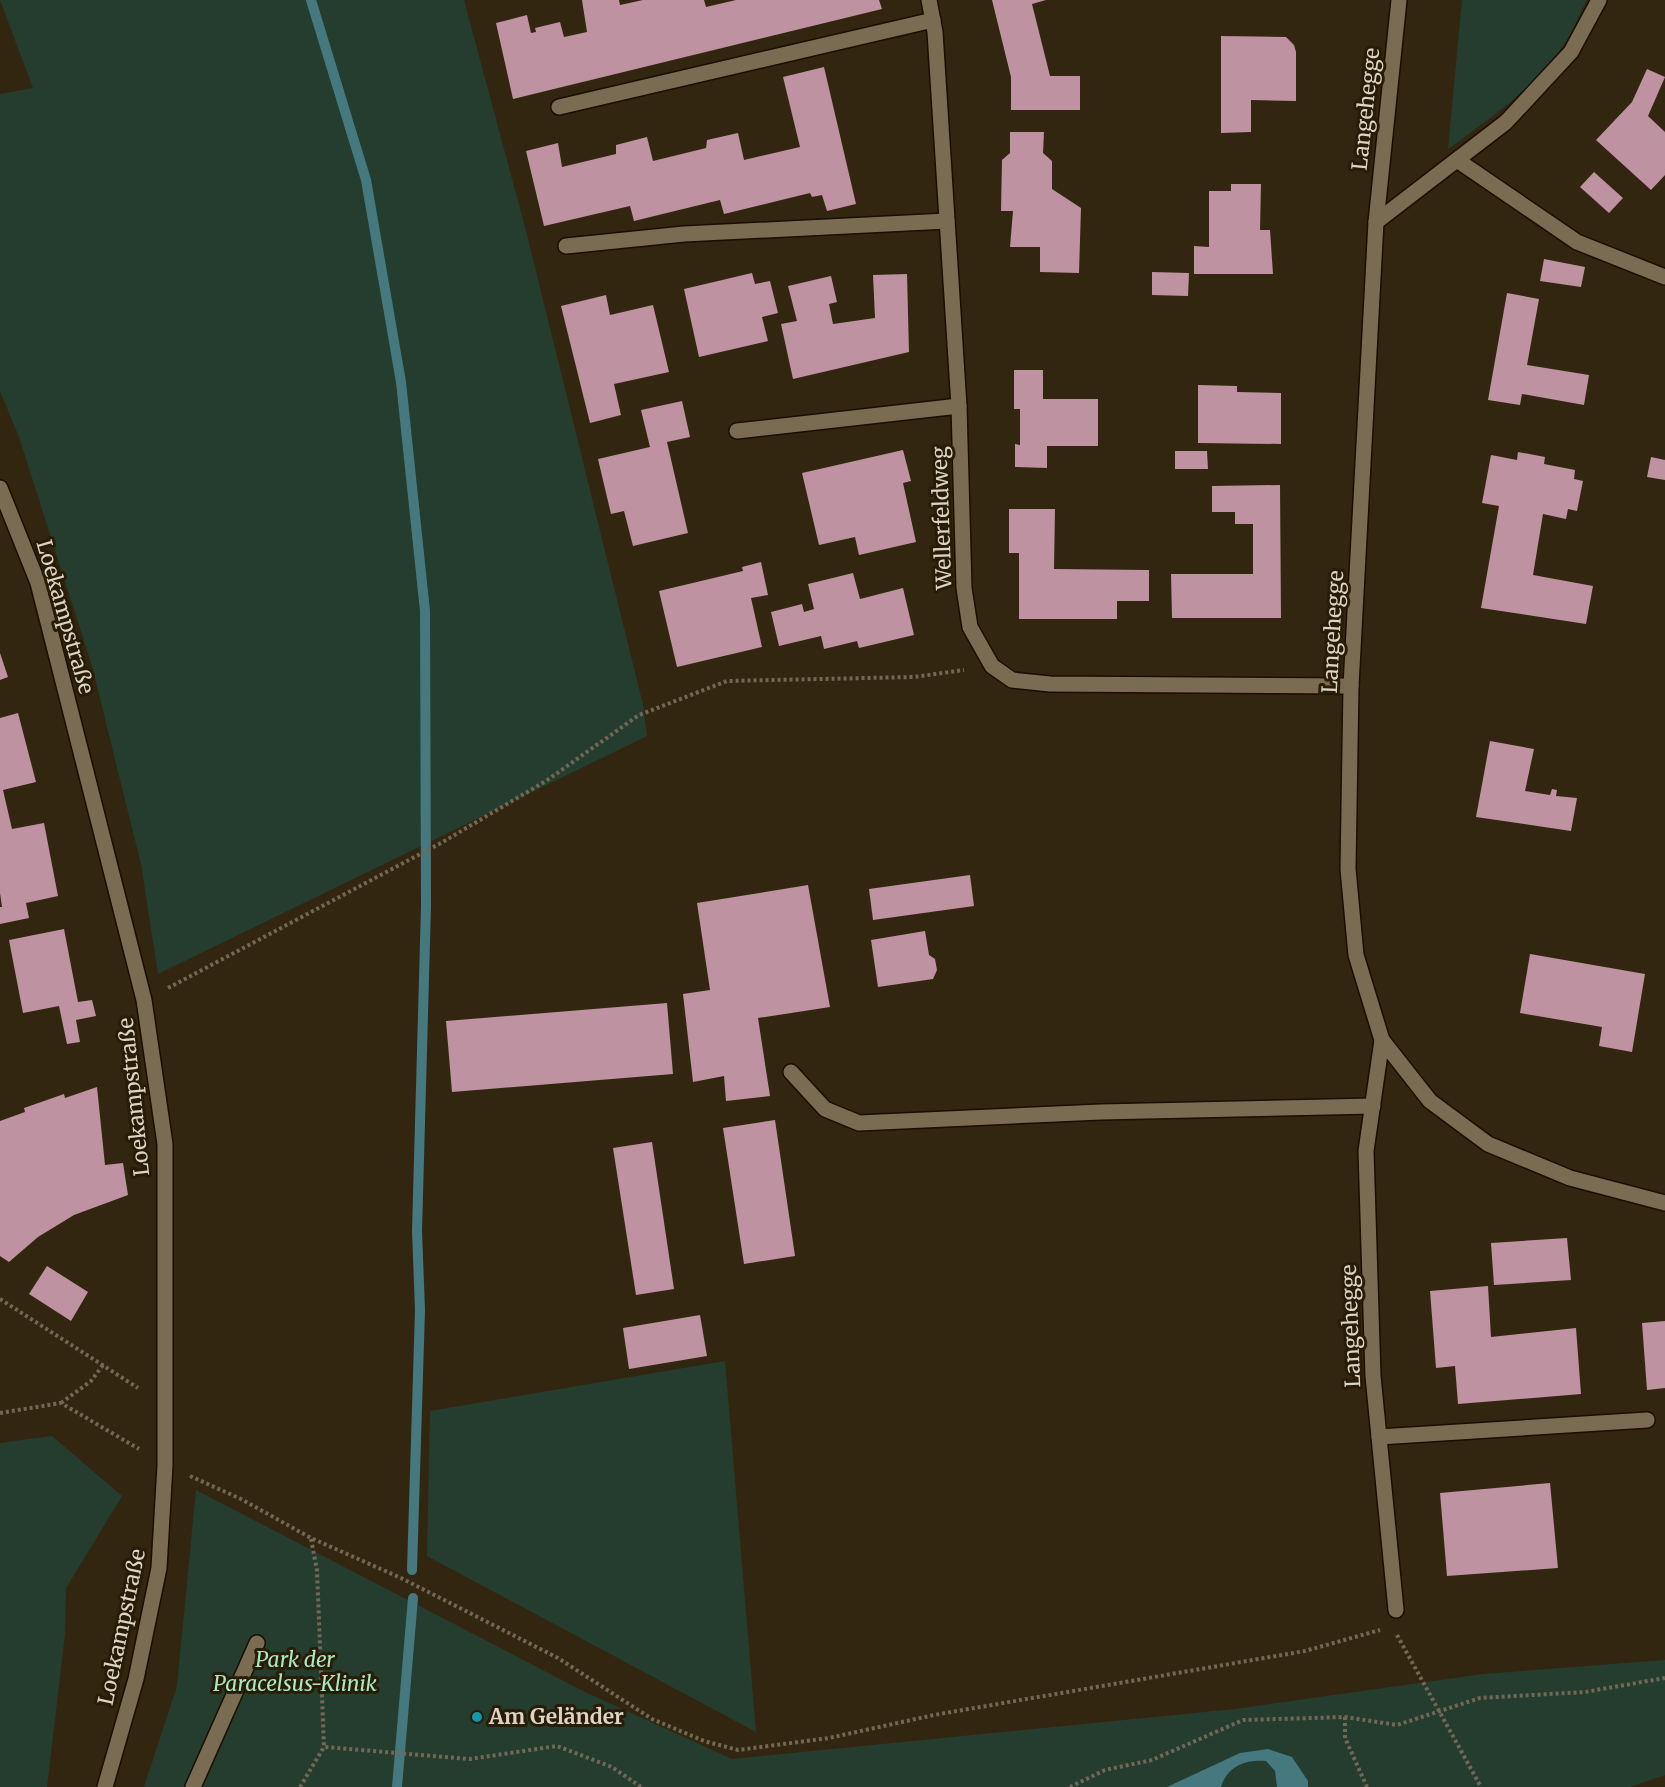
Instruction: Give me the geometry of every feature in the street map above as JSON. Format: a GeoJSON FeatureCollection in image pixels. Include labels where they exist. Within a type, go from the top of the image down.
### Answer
{"type":"FeatureCollection","features":[{"type":"Feature","properties":{"kind":"street","name":"Wellerfeldweg"},"geometry":{"type":"LineString","coordinates":[[929,0],[933,20],[959,406],[964,588],[970,627],[992,666]]}},
{"type":"Feature","properties":{"kind":"street","name":"Langehegge"},"geometry":{"type":"LineString","coordinates":[[1398,0],[1376,222],[1351,686],[1348,869],[1356,955],[1382,1041],[1430,1101],[1488,1144],[1570,1178],[1665,1203]]}},
{"type":"Feature","properties":{"kind":"street"},"geometry":{"type":"LineString","coordinates":[[1376,222],[1506,122],[1571,52],[1599,0]]}},
{"type":"Feature","properties":{"kind":"street"},"geometry":{"type":"LineString","coordinates":[[559,107],[933,20]]}},
{"type":"Feature","properties":{"kind":"street"},"geometry":{"type":"LineString","coordinates":[[1457,160],[1577,242],[1665,277]]}},
{"type":"Feature","properties":{"kind":"street"},"geometry":{"type":"LineString","coordinates":[[566,246],[684,234],[947,221]]}},
{"type":"Feature","properties":{"kind":"street"},"geometry":{"type":"LineString","coordinates":[[737,431],[959,406]]}},
{"type":"Feature","properties":{"kind":"street","name":"Loekampstraße"},"geometry":{"type":"LineString","coordinates":[[0,488],[38,583],[144,1000],[165,1144],[165,1465],[159,1568],[136,1679],[105,1787]]}},
{"type":"Feature","properties":{"kind":"street"},"geometry":{"type":"LineString","coordinates":[[992,666],[1012,680],[1050,684],[1351,686]]}},
{"type":"Feature","properties":{"kind":"street","name":"Langehegge"},"geometry":{"type":"LineString","coordinates":[[1382,1041],[1366,1151],[1373,1376],[1396,1610]]}},
{"type":"Feature","properties":{"kind":"street"},"geometry":{"type":"LineString","coordinates":[[791,1072],[825,1109],[859,1123],[1101,1112],[1373,1106]]}},
{"type":"Feature","properties":{"kind":"street"},"geometry":{"type":"LineString","coordinates":[[1379,1437],[1647,1420]]}},
{"type":"Feature","properties":{"kind":"street"},"geometry":{"type":"LineString","coordinates":[[193,1787],[257,1643]]}},
{"type":"Feature","properties":{"kind":"path"},"geometry":{"type":"LineString","coordinates":[[144,1000],[441,843],[546,781],[639,715],[727,681],[914,677],[992,666]]}},
{"type":"Feature","properties":{"kind":"path"},"geometry":{"type":"LineString","coordinates":[[0,1299],[165,1405]]}},
{"type":"Feature","properties":{"kind":"path"},"geometry":{"type":"LineString","coordinates":[[0,1413],[61,1403],[91,1381],[103,1365]]}},
{"type":"Feature","properties":{"kind":"path"},"geometry":{"type":"LineString","coordinates":[[61,1403],[165,1465],[241,1498],[311,1538],[401,1578],[558,1658],[652,1719],[704,1741],[738,1750],[829,1738],[934,1715],[1305,1652],[1392,1627]]}},
{"type":"Feature","properties":{"kind":"path"},"geometry":{"type":"LineString","coordinates":[[300,1787],[324,1747],[317,1570],[311,1538]]}},
{"type":"Feature","properties":{"kind":"path"},"geometry":{"type":"LineString","coordinates":[[1396,1610],[1392,1627],[1481,1787]]}},
{"type":"Feature","properties":{"kind":"path"},"geometry":{"type":"LineString","coordinates":[[1070,1787],[1105,1770],[1152,1760],[1243,1720],[1345,1717],[1397,1725],[1480,1698],[1585,1692],[1665,1678]]}},
{"type":"Feature","properties":{"kind":"path"},"geometry":{"type":"LineString","coordinates":[[1345,1717],[1345,1738],[1367,1787]]}},
{"type":"Feature","properties":{"kind":"path"},"geometry":{"type":"LineString","coordinates":[[324,1747],[377,1754],[470,1759],[557,1746],[612,1767],[641,1787]]}},
{"type":"Feature","properties":{"kind":"green space"},"geometry":{"type":"Polygon","coordinates":[[[0,0],[464,0],[526,231],[643,705],[647,736],[158,974],[141,864],[92,666],[19,437],[0,391],[0,94],[33,88],[0,0]]]}},
{"type":"Feature","properties":{"kind":"green space"},"geometry":{"type":"Polygon","coordinates":[[[1462,0],[1587,0],[1557,55],[1514,99],[1448,149],[1462,0]]]}},
{"type":"Feature","properties":{"kind":"green space"},"geometry":{"type":"Polygon","coordinates":[[[725,1361],[756,1732],[427,1556],[430,1411],[725,1361]]]}},
{"type":"Feature","properties":{"kind":"green space"},"geometry":{"type":"Polygon","coordinates":[[[52,1436],[122,1496],[66,1588],[65,1634],[47,1787],[0,1787],[0,1443],[52,1436]]]}},
{"type":"Feature","properties":{"kind":"green space","name":"Park der Paracelsus-Klinik"},"geometry":{"type":"Polygon","coordinates":[[[196,1490],[583,1691],[732,1759],[1235,1709],[1483,1674],[1665,1660],[1665,1775],[1630,1787],[144,1787],[177,1686],[196,1490]]]}},
{"type":"Feature","properties":{"kind":"water"},"geometry":{"type":"Polygon","coordinates":[[[1268,1749],[1292,1757],[1308,1781],[1308,1787],[1277,1787],[1275,1771],[1266,1761],[1251,1761],[1233,1769],[1221,1787],[1167,1787],[1240,1753],[1268,1749]]]}},
{"type":"Feature","properties":{"kind":"building"},"geometry":{"type":"Polygon","coordinates":[[[582,0],[619,0],[620,5],[643,0],[704,0],[706,7],[736,0],[879,0],[882,9],[513,99],[496,23],[527,15],[531,33],[536,32],[535,28],[560,22],[564,37],[587,32],[582,0]]]}},
{"type":"Feature","properties":{"kind":"building"},"geometry":{"type":"Polygon","coordinates":[[[992,0],[1046,0],[1032,4],[1050,76],[1080,76],[1080,110],[1011,110],[1011,77],[992,0]]]}},
{"type":"Feature","properties":{"kind":"building"},"geometry":{"type":"Polygon","coordinates":[[[1221,36],[1286,37],[1294,45],[1296,101],[1251,100],[1251,132],[1221,133],[1221,36]]]}},
{"type":"Feature","properties":{"kind":"building"},"geometry":{"type":"Polygon","coordinates":[[[824,67],[856,204],[827,211],[822,195],[812,197],[810,193],[724,214],[720,200],[634,221],[630,206],[544,226],[526,151],[558,143],[562,167],[616,154],[616,145],[647,137],[653,161],[706,148],[707,140],[738,133],[744,160],[800,147],[783,77],[824,67]]]}},
{"type":"Feature","properties":{"kind":"building"},"geometry":{"type":"Polygon","coordinates":[[[1647,69],[1665,77],[1648,116],[1665,132],[1665,175],[1651,190],[1596,140],[1632,102],[1647,69]]]}},
{"type":"Feature","properties":{"kind":"building"},"geometry":{"type":"Polygon","coordinates":[[[1010,132],[1044,132],[1043,153],[1052,161],[1052,189],[1081,208],[1079,273],[1040,272],[1040,247],[1010,247],[1013,211],[1001,211],[1002,160],[1010,153],[1010,132]]]}},
{"type":"Feature","properties":{"kind":"building"},"geometry":{"type":"Polygon","coordinates":[[[1594,172],[1623,198],[1609,213],[1580,187],[1594,172]]]}},
{"type":"Feature","properties":{"kind":"building"},"geometry":{"type":"Polygon","coordinates":[[[1231,184],[1261,184],[1260,230],[1270,230],[1273,274],[1194,274],[1194,246],[1209,247],[1209,191],[1231,191],[1231,184]]]}},
{"type":"Feature","properties":{"kind":"building"},"geometry":{"type":"Polygon","coordinates":[[[1544,259],[1585,267],[1581,287],[1540,281],[1544,259]]]}},
{"type":"Feature","properties":{"kind":"building"},"geometry":{"type":"Polygon","coordinates":[[[1152,272],[1189,273],[1188,296],[1152,295],[1152,272]]]}},
{"type":"Feature","properties":{"kind":"building"},"geometry":{"type":"Polygon","coordinates":[[[752,273],[755,284],[770,281],[778,313],[762,317],[768,341],[699,357],[684,289],[752,273]]]}},
{"type":"Feature","properties":{"kind":"building"},"geometry":{"type":"Polygon","coordinates":[[[907,274],[909,352],[793,379],[781,324],[797,321],[788,286],[831,276],[837,302],[829,304],[833,324],[875,318],[873,275],[907,274]]]}},
{"type":"Feature","properties":{"kind":"building"},"geometry":{"type":"Polygon","coordinates":[[[1507,293],[1539,299],[1527,365],[1589,375],[1584,405],[1522,394],[1520,405],[1488,400],[1507,293]]]}},
{"type":"Feature","properties":{"kind":"building"},"geometry":{"type":"Polygon","coordinates":[[[606,295],[610,315],[653,305],[669,372],[614,384],[621,415],[590,423],[561,306],[606,295]]]}},
{"type":"Feature","properties":{"kind":"building"},"geometry":{"type":"Polygon","coordinates":[[[1014,370],[1043,370],[1043,399],[1098,399],[1098,446],[1047,446],[1047,468],[1015,467],[1015,444],[1020,445],[1020,409],[1014,409],[1014,370]]]}},
{"type":"Feature","properties":{"kind":"building"},"geometry":{"type":"Polygon","coordinates":[[[1198,385],[1237,386],[1237,392],[1281,393],[1281,444],[1198,443],[1198,385]]]}},
{"type":"Feature","properties":{"kind":"building"},"geometry":{"type":"Polygon","coordinates":[[[682,401],[690,437],[667,442],[688,533],[633,546],[624,511],[611,514],[598,459],[650,447],[641,410],[682,401]]]}},
{"type":"Feature","properties":{"kind":"building"},"geometry":{"type":"Polygon","coordinates":[[[903,450],[911,481],[903,483],[916,542],[859,555],[855,537],[819,545],[802,473],[903,450]]]}},
{"type":"Feature","properties":{"kind":"building"},"geometry":{"type":"Polygon","coordinates":[[[1175,451],[1207,451],[1208,469],[1175,469],[1175,451]]]}},
{"type":"Feature","properties":{"kind":"building"},"geometry":{"type":"Polygon","coordinates":[[[1518,452],[1545,457],[1544,464],[1575,470],[1574,479],[1583,481],[1577,511],[1568,509],[1566,519],[1543,514],[1533,575],[1593,586],[1586,624],[1481,608],[1499,506],[1482,503],[1491,455],[1517,460],[1518,452]]]}},
{"type":"Feature","properties":{"kind":"building"},"geometry":{"type":"Polygon","coordinates":[[[1651,457],[1665,460],[1665,480],[1647,477],[1651,457]]]}},
{"type":"Feature","properties":{"kind":"building"},"geometry":{"type":"Polygon","coordinates":[[[1280,485],[1281,618],[1172,618],[1171,574],[1253,574],[1253,524],[1235,524],[1235,512],[1212,512],[1212,486],[1280,485]]]}},
{"type":"Feature","properties":{"kind":"building"},"geometry":{"type":"Polygon","coordinates":[[[1009,509],[1055,509],[1054,569],[1149,570],[1149,601],[1117,601],[1117,619],[1019,619],[1019,553],[1009,553],[1009,509]]]}},
{"type":"Feature","properties":{"kind":"building"},"geometry":{"type":"Polygon","coordinates":[[[761,562],[768,595],[751,598],[762,647],[677,667],[659,591],[743,571],[742,567],[761,562]]]}},
{"type":"Feature","properties":{"kind":"building"},"geometry":{"type":"Polygon","coordinates":[[[853,573],[860,599],[903,588],[914,635],[859,648],[857,641],[824,649],[821,636],[779,646],[771,612],[802,604],[804,612],[814,609],[808,584],[853,573]]]}},
{"type":"Feature","properties":{"kind":"building"},"geometry":{"type":"Polygon","coordinates":[[[0,653],[8,677],[0,680],[0,653]]]}},
{"type":"Feature","properties":{"kind":"building"},"geometry":{"type":"Polygon","coordinates":[[[18,713],[36,782],[3,790],[12,829],[44,823],[58,896],[26,903],[29,918],[0,924],[0,907],[2,907],[0,893],[0,718],[18,713]]]}},
{"type":"Feature","properties":{"kind":"building"},"geometry":{"type":"Polygon","coordinates":[[[1490,741],[1534,749],[1525,791],[1550,795],[1552,789],[1557,790],[1556,796],[1577,798],[1571,831],[1476,817],[1490,741]]]}},
{"type":"Feature","properties":{"kind":"building"},"geometry":{"type":"Polygon","coordinates":[[[970,875],[974,906],[873,920],[869,889],[970,875]]]}},
{"type":"Feature","properties":{"kind":"building"},"geometry":{"type":"Polygon","coordinates":[[[808,885],[830,1007],[758,1018],[770,1096],[726,1101],[724,1076],[693,1082],[683,994],[710,990],[697,903],[808,885]]]}},
{"type":"Feature","properties":{"kind":"building"},"geometry":{"type":"Polygon","coordinates":[[[64,929],[78,1002],[92,1000],[96,1016],[76,1020],[80,1042],[67,1044],[59,1006],[23,1013],[9,940],[64,929]]]}},
{"type":"Feature","properties":{"kind":"building"},"geometry":{"type":"Polygon","coordinates":[[[925,931],[929,955],[935,959],[937,970],[933,979],[878,987],[871,940],[925,931]]]}},
{"type":"Feature","properties":{"kind":"building"},"geometry":{"type":"Polygon","coordinates":[[[1530,954],[1645,974],[1632,1052],[1599,1046],[1602,1027],[1520,1013],[1530,954]]]}},
{"type":"Feature","properties":{"kind":"building"},"geometry":{"type":"Polygon","coordinates":[[[667,1003],[673,1074],[452,1092],[446,1021],[667,1003]]]}},
{"type":"Feature","properties":{"kind":"building"},"geometry":{"type":"Polygon","coordinates":[[[97,1087],[105,1165],[123,1163],[128,1195],[74,1215],[38,1237],[9,1262],[0,1256],[0,1121],[25,1112],[24,1108],[64,1094],[65,1098],[97,1087]]]}},
{"type":"Feature","properties":{"kind":"building"},"geometry":{"type":"Polygon","coordinates":[[[775,1120],[795,1256],[744,1264],[723,1128],[775,1120]]]}},
{"type":"Feature","properties":{"kind":"building"},"geometry":{"type":"Polygon","coordinates":[[[652,1142],[674,1289],[636,1295],[613,1148],[652,1142]]]}},
{"type":"Feature","properties":{"kind":"building"},"geometry":{"type":"Polygon","coordinates":[[[1567,1238],[1571,1280],[1494,1285],[1491,1243],[1567,1238]]]}},
{"type":"Feature","properties":{"kind":"building"},"geometry":{"type":"Polygon","coordinates":[[[47,1266],[88,1292],[71,1321],[29,1294],[47,1266]]]}},
{"type":"Feature","properties":{"kind":"building"},"geometry":{"type":"Polygon","coordinates":[[[1488,1286],[1491,1337],[1576,1328],[1581,1394],[1458,1404],[1455,1366],[1436,1368],[1430,1291],[1488,1286]]]}},
{"type":"Feature","properties":{"kind":"building"},"geometry":{"type":"Polygon","coordinates":[[[700,1315],[707,1356],[629,1369],[623,1328],[700,1315]]]}},
{"type":"Feature","properties":{"kind":"building"},"geometry":{"type":"Polygon","coordinates":[[[1665,1321],[1665,1388],[1647,1390],[1642,1323],[1665,1321]]]}},
{"type":"Feature","properties":{"kind":"building"},"geometry":{"type":"Polygon","coordinates":[[[1550,1483],[1558,1568],[1447,1576],[1440,1493],[1550,1483]]]}},
{"type":"Feature","properties":{"kind":"waterway"},"geometry":{"type":"LineString","coordinates":[[311,0],[366,180],[401,382],[425,611],[426,906],[417,1231],[420,1310],[412,1570]]}},
{"type":"Feature","properties":{"kind":"waterway"},"geometry":{"type":"LineString","coordinates":[[397,1787],[413,1598]]}},
{"type":"Feature","properties":{"kind":"place","name":"Am Geländer"},"geometry":{"type":"Point","coordinates":[477,1717]}}]}
